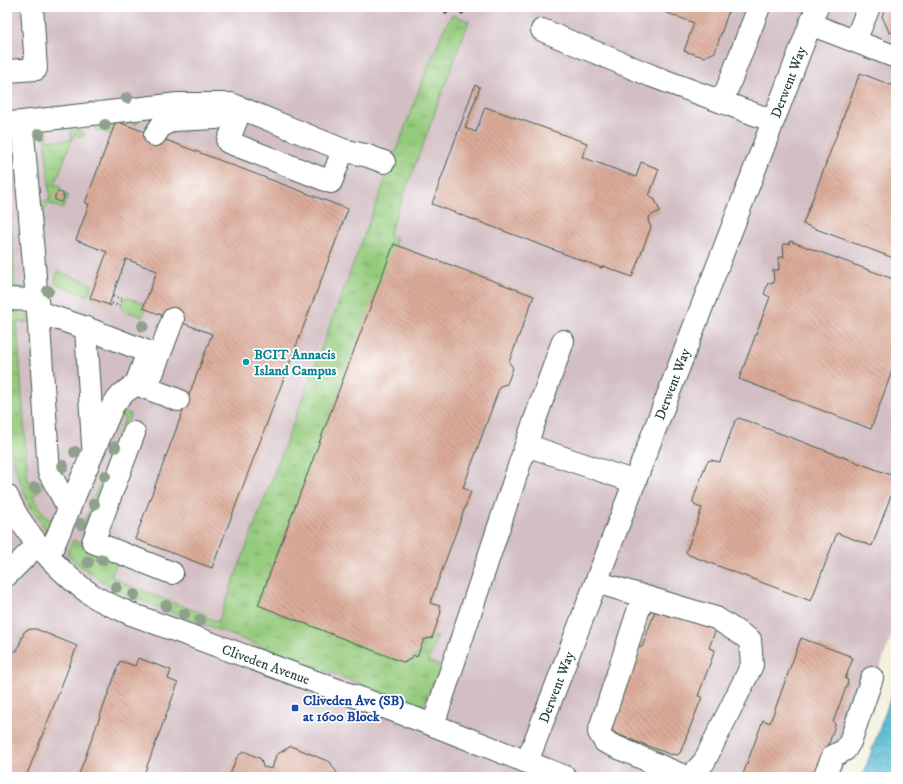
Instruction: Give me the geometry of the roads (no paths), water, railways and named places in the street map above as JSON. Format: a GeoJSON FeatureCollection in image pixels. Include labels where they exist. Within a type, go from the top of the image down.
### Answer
{"type":"FeatureCollection","features":[{"type":"Feature","properties":{"kind":"street"},"geometry":{"type":"LineString","coordinates":[[7,71],[36,69],[32,7]]}},
{"type":"Feature","properties":{"kind":"street"},"geometry":{"type":"LineString","coordinates":[[722,102],[759,7]]}},
{"type":"Feature","properties":{"kind":"street"},"geometry":{"type":"LineString","coordinates":[[855,41],[868,7]]}},
{"type":"Feature","properties":{"kind":"street"},"geometry":{"type":"LineString","coordinates":[[813,16],[855,41],[896,56]]}},
{"type":"Feature","properties":{"kind":"street","name":"Derwent Way"},"geometry":{"type":"LineString","coordinates":[[527,762],[813,16]]}},
{"type":"Feature","properties":{"kind":"street"},"geometry":{"type":"LineString","coordinates":[[542,30],[652,76],[773,121]]}},
{"type":"Feature","properties":{"kind":"street"},"geometry":{"type":"LineString","coordinates":[[69,509],[49,472],[38,306],[15,122],[178,104],[231,104],[239,113]]}},
{"type":"Feature","properties":{"kind":"street"},"geometry":{"type":"LineString","coordinates":[[239,113],[228,142],[331,182],[343,150]]}},
{"type":"Feature","properties":{"kind":"street"},"geometry":{"type":"LineString","coordinates":[[155,135],[161,126],[173,120],[239,113],[343,150],[368,156],[384,162]]}},
{"type":"Feature","properties":{"kind":"street"},"geometry":{"type":"LineString","coordinates":[[7,299],[38,306],[86,328],[148,352]]}},
{"type":"Feature","properties":{"kind":"street"},"geometry":{"type":"LineString","coordinates":[[167,317],[141,386],[148,352],[167,317]]}},
{"type":"Feature","properties":{"kind":"street"},"geometry":{"type":"LineString","coordinates":[[86,328],[94,450]]}},
{"type":"Feature","properties":{"kind":"street"},"geometry":{"type":"LineString","coordinates":[[433,725],[526,445],[563,341]]}},
{"type":"Feature","properties":{"kind":"street"},"geometry":{"type":"LineString","coordinates":[[7,575],[44,550],[61,529],[113,405],[122,394],[141,386],[178,400]]}},
{"type":"Feature","properties":{"kind":"street"},"geometry":{"type":"LineString","coordinates":[[93,542],[134,433]]}},
{"type":"Feature","properties":{"kind":"street"},"geometry":{"type":"LineString","coordinates":[[526,445],[635,482]]}},
{"type":"Feature","properties":{"kind":"street","name":"Cliveden Avenue"},"geometry":{"type":"LineString","coordinates":[[7,496],[20,520],[44,550],[72,580],[93,595],[124,612],[433,725],[565,777]]}},
{"type":"Feature","properties":{"kind":"street"},"geometry":{"type":"LineString","coordinates":[[61,529],[172,573]]}},
{"type":"Feature","properties":{"kind":"street"},"geometry":{"type":"LineString","coordinates":[[596,582],[716,618],[750,640],[752,665],[704,762],[690,777]]}},
{"type":"Feature","properties":{"kind":"street"},"geometry":{"type":"LineString","coordinates":[[643,596],[599,732],[604,742],[686,777]]}},
{"type":"Feature","properties":{"kind":"street"},"geometry":{"type":"LineString","coordinates":[[824,777],[833,756],[844,750],[850,742],[872,678]]}},
{"type":"Feature","properties":{"kind":"water"},"geometry":{"type":"Polygon","coordinates":[[[896,683],[896,777],[862,777],[896,683]]]}},
{"type":"Feature","properties":{"kind":"railway"},"geometry":{"type":"LineString","coordinates":[[446,13],[449,7]]}},
{"type":"Feature","properties":{"kind":"railway"},"geometry":{"type":"LineString","coordinates":[[462,13],[464,7]]}},
{"type":"Feature","properties":{"kind":"place","name":"BCIT Annacis Island Campus"},"geometry":{"type":"Point","coordinates":[246,362]}},
{"type":"Feature","properties":{"kind":"place","name":"Cliveden Ave (SB) at 1600 Block"},"geometry":{"type":"Point","coordinates":[295,708]}}]}
